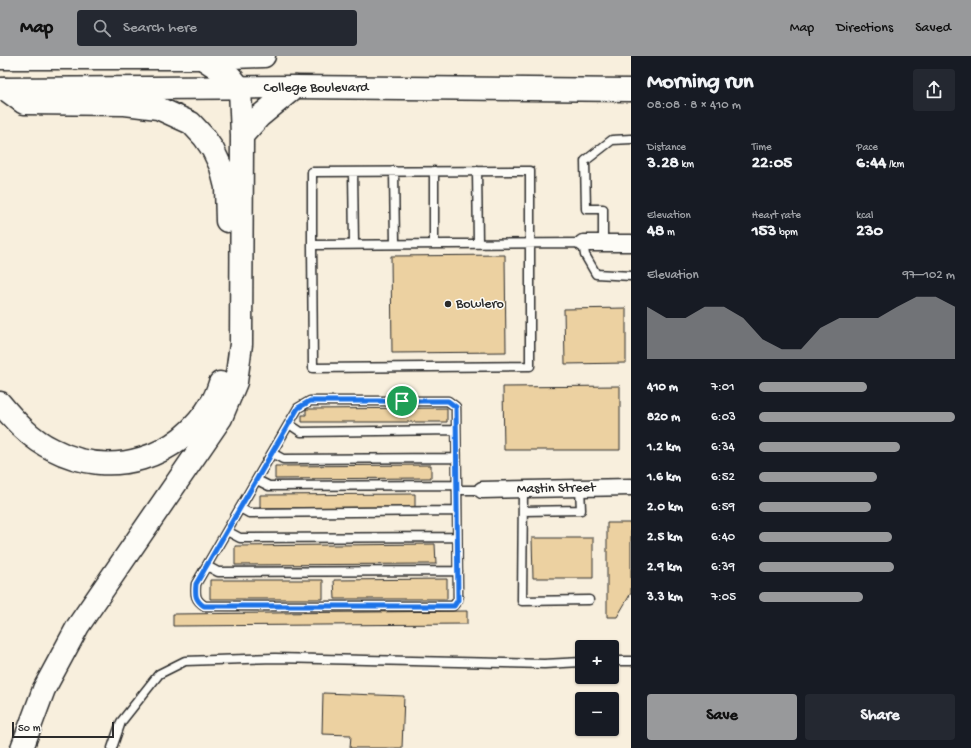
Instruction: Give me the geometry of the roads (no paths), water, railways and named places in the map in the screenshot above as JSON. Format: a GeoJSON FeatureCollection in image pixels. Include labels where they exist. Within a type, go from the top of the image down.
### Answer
{"type":"FeatureCollection","features":[{"type":"Feature","properties":{"kind":"main road"},"geometry":{"type":"LineString","coordinates":[[0,58],[202,58],[264,56]]}},
{"type":"Feature","properties":{"kind":"main road"},"geometry":{"type":"LineString","coordinates":[[22,748],[44,689],[78,626],[221,418],[236,382],[241,344],[242,136],[240,88],[231,77],[202,58]]}},
{"type":"Feature","properties":{"kind":"main road"},"geometry":{"type":"LineString","coordinates":[[242,136],[260,116],[295,87]]}},
{"type":"Feature","properties":{"kind":"main road","name":"College Boulevard"},"geometry":{"type":"LineString","coordinates":[[2,89],[295,87],[631,90]]}},
{"type":"Feature","properties":{"kind":"main road"},"geometry":{"type":"LineString","coordinates":[[0,403],[25,431],[51,449],[65,455],[80,460],[113,464],[144,458],[174,444],[191,430],[203,416],[213,401],[220,382],[224,366],[226,344],[226,187],[221,167],[213,150],[204,137],[191,123],[158,108],[125,104],[24,103],[2,89]]}},
{"type":"Feature","properties":{"kind":"street"},"geometry":{"type":"LineString","coordinates":[[583,243],[631,243]]}},
{"type":"Feature","properties":{"kind":"street","name":"Mastin Street"},"geometry":{"type":"LineString","coordinates":[[482,490],[631,487]]}},
{"type":"Feature","properties":{"kind":"lane"},"geometry":{"type":"LineString","coordinates":[[603,243],[602,209],[586,209],[585,161],[612,140],[631,139]]}},
{"type":"Feature","properties":{"kind":"lane"},"geometry":{"type":"LineString","coordinates":[[434,171],[434,244]]}},
{"type":"Feature","properties":{"kind":"lane"},"geometry":{"type":"LineString","coordinates":[[434,171],[530,171],[530,366],[313,368],[312,172],[434,171]]}},
{"type":"Feature","properties":{"kind":"lane"},"geometry":{"type":"LineString","coordinates":[[477,171],[478,244]]}},
{"type":"Feature","properties":{"kind":"lane"},"geometry":{"type":"LineString","coordinates":[[353,172],[354,244]]}},
{"type":"Feature","properties":{"kind":"lane"},"geometry":{"type":"LineString","coordinates":[[394,172],[395,244]]}},
{"type":"Feature","properties":{"kind":"lane"},"geometry":{"type":"LineString","coordinates":[[312,245],[583,243],[585,255],[596,274],[631,276]]}},
{"type":"Feature","properties":{"kind":"lane"},"geometry":{"type":"LineString","coordinates":[[310,401],[448,401],[456,407],[458,600],[454,606],[204,606],[198,602],[195,593],[196,584],[289,424],[298,408],[310,401]]}},
{"type":"Feature","properties":{"kind":"lane"},"geometry":{"type":"LineString","coordinates":[[289,424],[301,432],[456,430]]}},
{"type":"Feature","properties":{"kind":"lane"},"geometry":{"type":"LineString","coordinates":[[272,453],[283,459],[456,458]]}},
{"type":"Feature","properties":{"kind":"lane"},"geometry":{"type":"LineString","coordinates":[[257,480],[269,486],[457,488],[482,490]]}},
{"type":"Feature","properties":{"kind":"lane"},"geometry":{"type":"LineString","coordinates":[[522,511],[580,510],[580,488]]}},
{"type":"Feature","properties":{"kind":"lane"},"geometry":{"type":"LineString","coordinates":[[523,490],[522,601],[589,600]]}},
{"type":"Feature","properties":{"kind":"lane"},"geometry":{"type":"LineString","coordinates":[[240,508],[249,513],[457,511]]}},
{"type":"Feature","properties":{"kind":"lane"},"geometry":{"type":"LineString","coordinates":[[227,531],[240,538],[457,537]]}},
{"type":"Feature","properties":{"kind":"lane"},"geometry":{"type":"LineString","coordinates":[[207,566],[218,572],[458,571]]}},
{"type":"Feature","properties":{"kind":"lane"},"geometry":{"type":"LineString","coordinates":[[112,748],[121,722],[159,674],[185,661],[275,658],[544,664],[575,662]]}},
{"type":"Feature","properties":{"kind":"lane"},"geometry":{"type":"LineString","coordinates":[[619,661],[631,661]]}},
{"type":"Feature","properties":{"kind":"place","name":"Bowlero"},"geometry":{"type":"Point","coordinates":[448,304]}}]}
